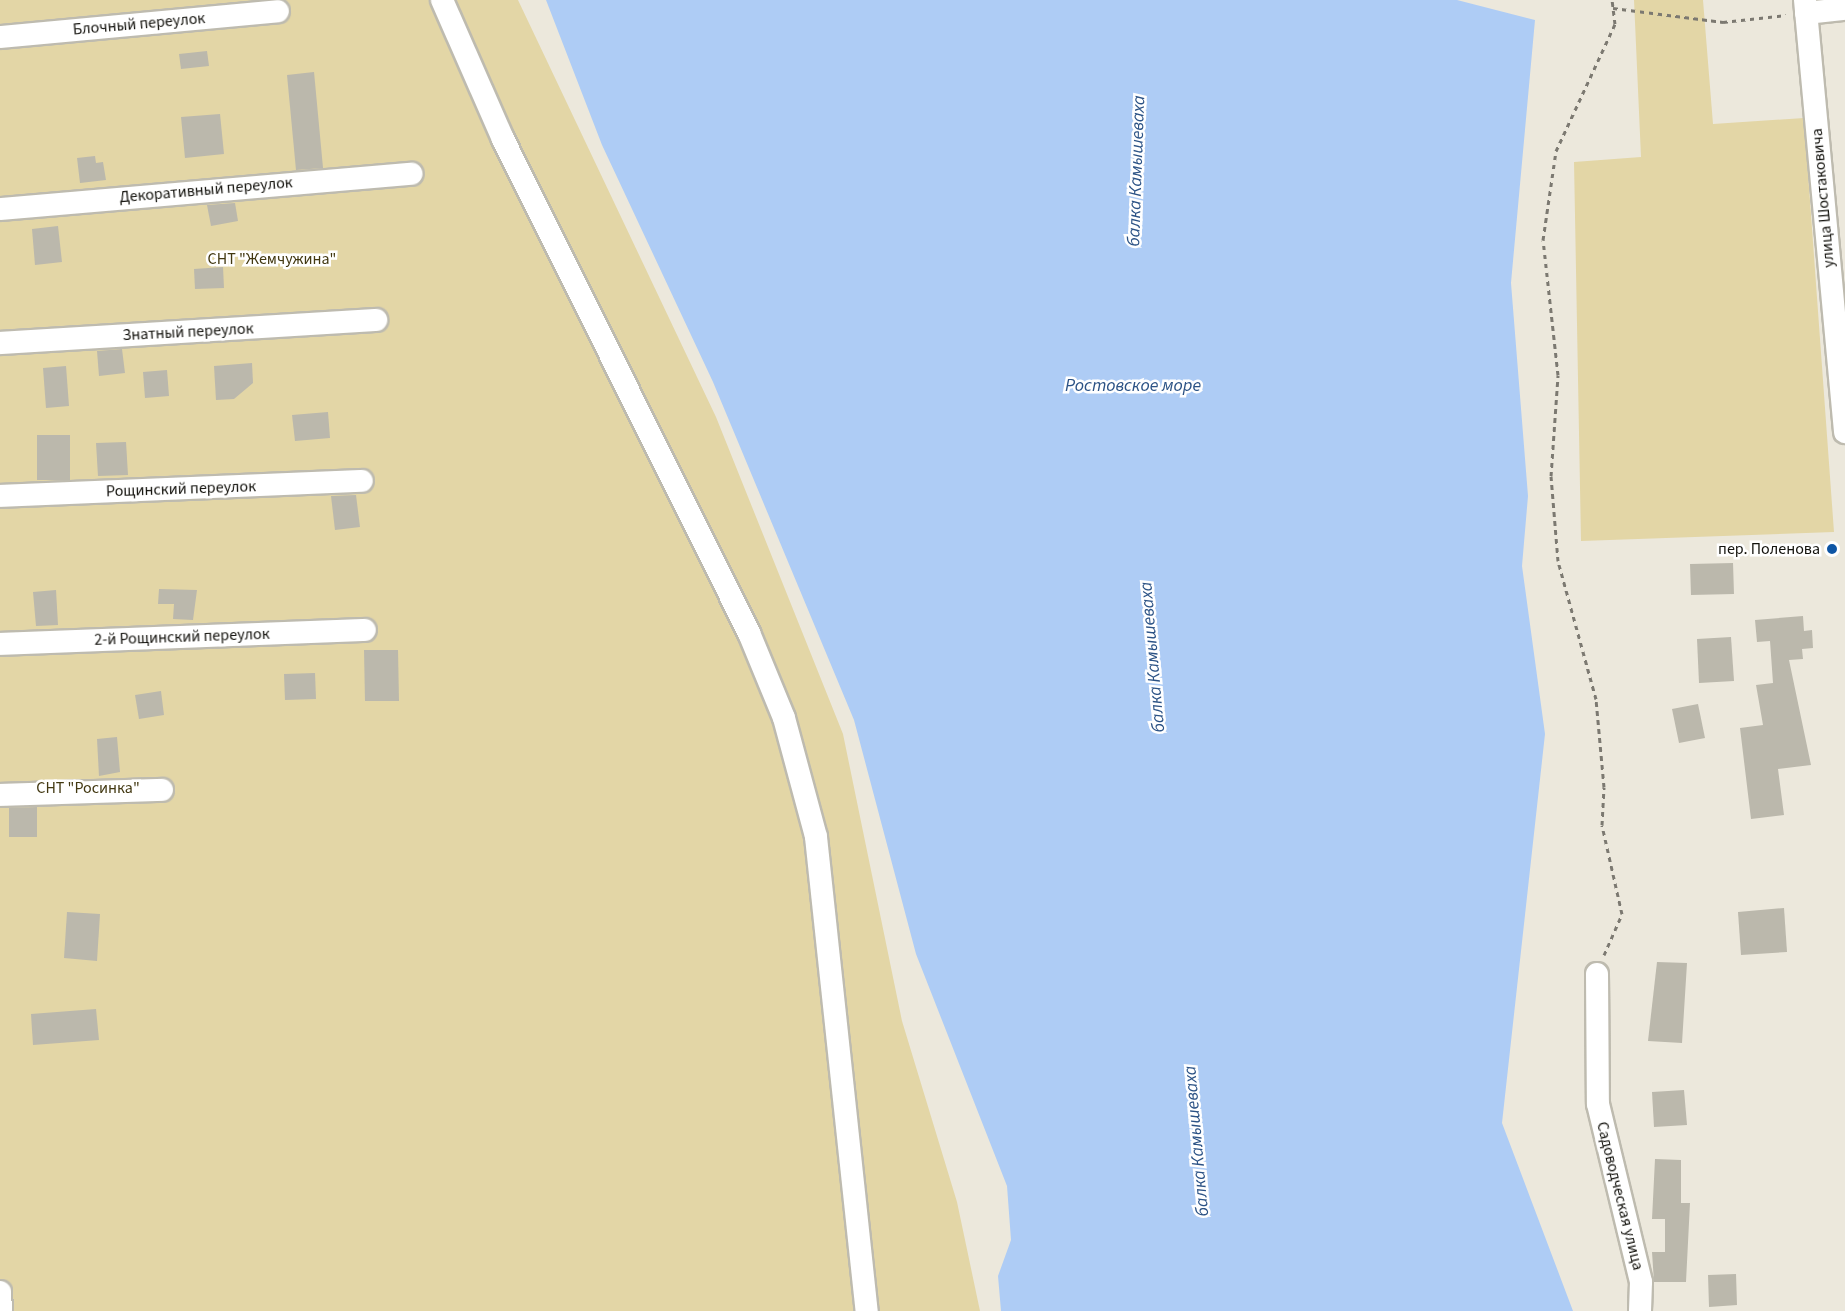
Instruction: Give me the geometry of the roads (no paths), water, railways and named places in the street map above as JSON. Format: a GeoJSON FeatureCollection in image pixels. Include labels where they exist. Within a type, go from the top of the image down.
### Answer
{"type":"FeatureCollection","features":[{"type":"Feature","properties":{"kind":"street"},"geometry":{"type":"LineString","coordinates":[[442,0],[503,139],[749,633],[784,718],[816,837],[867,1311]]}},
{"type":"Feature","properties":{"kind":"street"},"geometry":{"type":"LineString","coordinates":[[1805,6],[1845,9]]}},
{"type":"Feature","properties":{"kind":"street","name":"улица Шостаковича"},"geometry":{"type":"LineString","coordinates":[[1805,6],[1835,210],[1844,417]]}},
{"type":"Feature","properties":{"kind":"street","name":"Блочный переулок"},"geometry":{"type":"LineString","coordinates":[[0,37],[278,11]]}},
{"type":"Feature","properties":{"kind":"street","name":"Декоративный переулок"},"geometry":{"type":"LineString","coordinates":[[0,209],[412,174]]}},
{"type":"Feature","properties":{"kind":"street","name":"Знатный переулок"},"geometry":{"type":"LineString","coordinates":[[0,343],[376,320]]}},
{"type":"Feature","properties":{"kind":"street","name":"Рощинский переулок"},"geometry":{"type":"LineString","coordinates":[[0,496],[362,481]]}},
{"type":"Feature","properties":{"kind":"street","name":"2-й Рощинский переулок"},"geometry":{"type":"LineString","coordinates":[[0,644],[365,630]]}},
{"type":"Feature","properties":{"kind":"street"},"geometry":{"type":"LineString","coordinates":[[0,795],[162,790]]}},
{"type":"Feature","properties":{"kind":"street","name":"Садоводческая улица"},"geometry":{"type":"LineString","coordinates":[[1597,974],[1598,1104],[1641,1282],[1640,1311]]}},
{"type":"Feature","properties":{"kind":"street"},"geometry":{"type":"LineString","coordinates":[[0,1292],[1,1311]]}},
{"type":"Feature","properties":{"kind":"water","name":"Ростовское море"},"geometry":{"type":"Polygon","coordinates":[[[546,0],[1457,0],[1535,20],[1511,283],[1528,496],[1522,566],[1545,734],[1502,1123],[1573,1311],[1001,1311],[998,1276],[1011,1240],[1007,1186],[916,954],[854,720],[713,382],[602,145],[546,0]]]}},
{"type":"Feature","properties":{"kind":"place","name":"пер. Поленова"},"geometry":{"type":"Point","coordinates":[1832,549]}},
{"type":"Feature","properties":{"kind":"water label","name":"балка Камышеваха"},"geometry":{"type":"Point","coordinates":[1137,171]}},
{"type":"Feature","properties":{"kind":"water label","name":"балка Камышеваха"},"geometry":{"type":"Point","coordinates":[1153,657]}},
{"type":"Feature","properties":{"kind":"water label","name":"балка Камышеваха"},"geometry":{"type":"Point","coordinates":[1197,1141]}},
{"type":"Feature","properties":{"kind":"park label","name":"СНТ \"Жемчужина\""},"geometry":{"type":"Point","coordinates":[272,259]}},
{"type":"Feature","properties":{"kind":"park label","name":"СНТ \"Росинка\""},"geometry":{"type":"Point","coordinates":[88,788]}}]}
